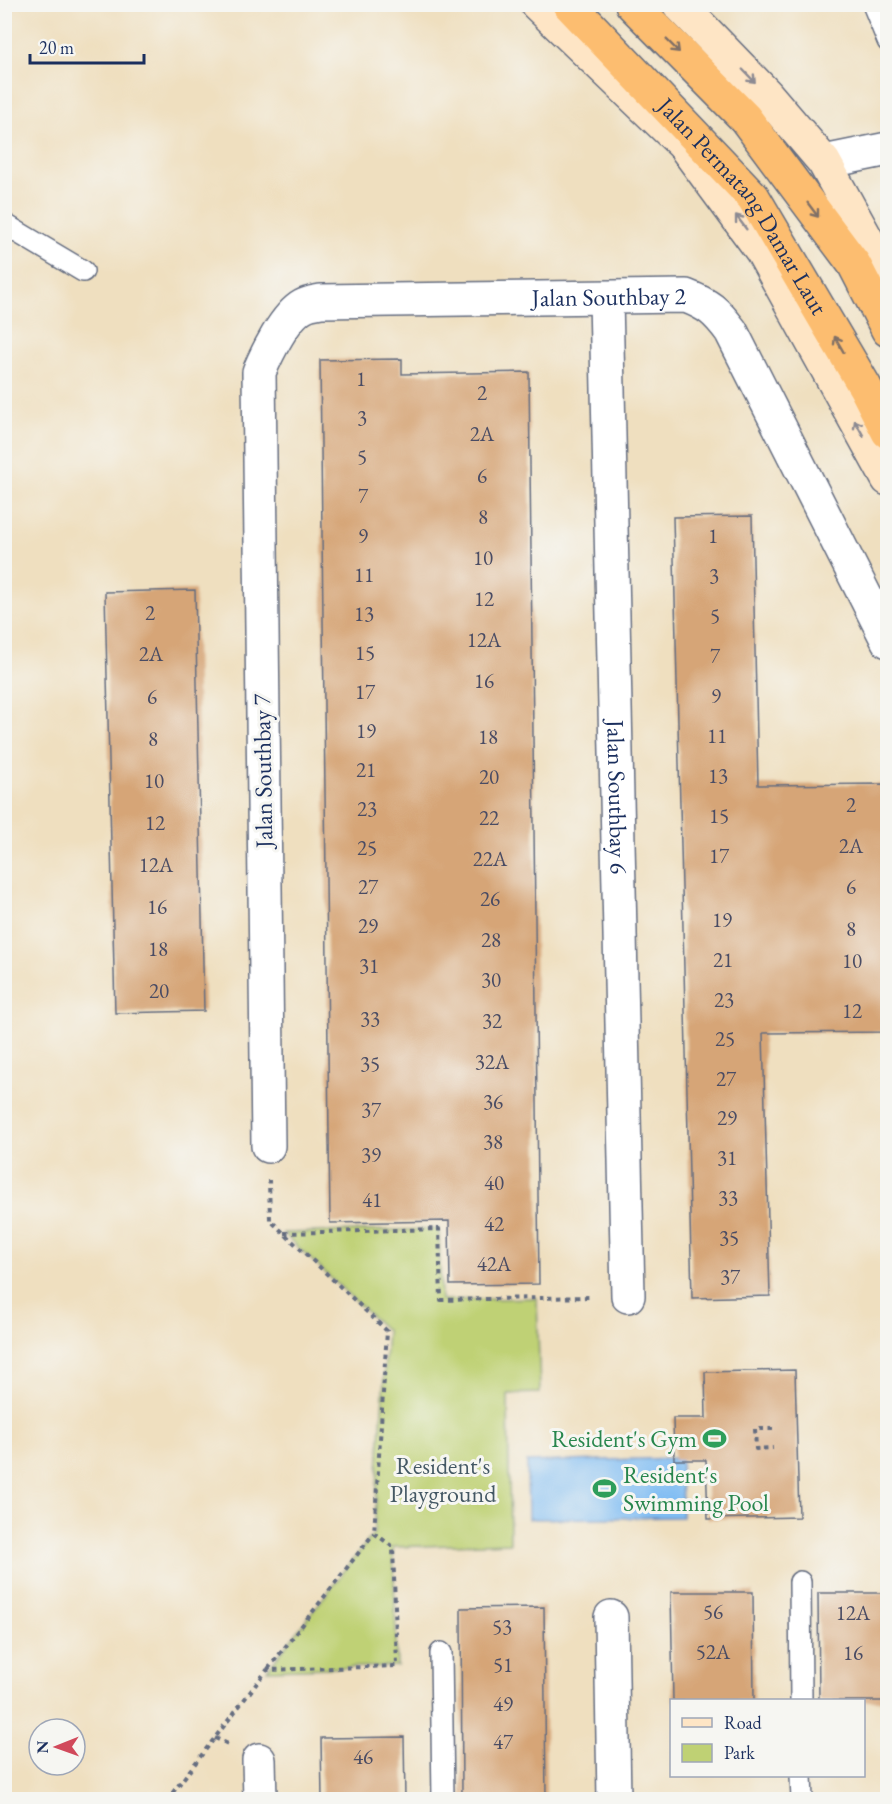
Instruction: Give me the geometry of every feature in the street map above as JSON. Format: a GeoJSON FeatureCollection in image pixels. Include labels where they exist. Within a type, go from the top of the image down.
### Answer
{"type":"FeatureCollection","features":[{"type":"Feature","properties":{"kind":"highway","name":"Jalan Permatang Damar Laut"},"geometry":{"type":"LineString","coordinates":[[569,4],[753,197],[865,387],[888,432]]}},
{"type":"Feature","properties":{"kind":"highway","name":"Jalan Permatang Damar Laut"},"geometry":{"type":"LineString","coordinates":[[632,4],[745,118],[854,264],[888,330]]}},
{"type":"Feature","properties":{"kind":"main road"},"geometry":{"type":"LineString","coordinates":[[537,4],[683,144],[762,251],[888,479]]}},
{"type":"Feature","properties":{"kind":"main road"},"geometry":{"type":"LineString","coordinates":[[679,4],[766,94],[824,162],[888,278]]}},
{"type":"Feature","properties":{"kind":"street"},"geometry":{"type":"LineString","coordinates":[[824,162],[888,149]]}},
{"type":"Feature","properties":{"kind":"street","name":"Jalan Southbay 2"},"geometry":{"type":"LineString","coordinates":[[258,396],[259,372],[268,351],[289,319],[303,306],[321,301],[686,296],[704,303],[718,314],[731,331],[888,641]]}},
{"type":"Feature","properties":{"kind":"street","name":"Jalan Southbay 6"},"geometry":{"type":"LineString","coordinates":[[606,298],[628,1296]]}},
{"type":"Feature","properties":{"kind":"street","name":"Jalan Southbay 7"},"geometry":{"type":"LineString","coordinates":[[258,396],[268,1146]]}},
{"type":"Feature","properties":{"kind":"street"},"geometry":{"type":"LineString","coordinates":[[611,1617],[614,1800]]}},
{"type":"Feature","properties":{"kind":"street"},"geometry":{"type":"LineString","coordinates":[[259,1760],[260,1800]]}},
{"type":"Feature","properties":{"kind":"lane"},"geometry":{"type":"LineString","coordinates":[[873,4],[888,40]]}},
{"type":"Feature","properties":{"kind":"lane"},"geometry":{"type":"LineString","coordinates":[[4,224],[83,271]]}},
{"type":"Feature","properties":{"kind":"lane"},"geometry":{"type":"LineString","coordinates":[[800,1582],[801,1699]]}},
{"type":"Feature","properties":{"kind":"lane"},"geometry":{"type":"LineString","coordinates":[[441,1653],[443,1800]]}},
{"type":"Feature","properties":{"kind":"lane"},"geometry":{"type":"LineString","coordinates":[[801,1777],[802,1800]]}},
{"type":"Feature","properties":{"kind":"path"},"geometry":{"type":"LineString","coordinates":[[167,1800],[374,1533],[387,1331],[270,1220],[268,1146]]}},
{"type":"Feature","properties":{"kind":"path"},"geometry":{"type":"LineString","coordinates":[[283,1233],[439,1229],[441,1300],[628,1296]]}},
{"type":"Feature","properties":{"kind":"path"},"geometry":{"type":"LineString","coordinates":[[772,1429],[755,1429],[756,1449],[773,1448]]}},
{"type":"Feature","properties":{"kind":"path"},"geometry":{"type":"LineString","coordinates":[[267,1670],[396,1666],[393,1547],[374,1533]]}},
{"type":"Feature","properties":{"kind":"green space","name":"Resident's Playground"},"geometry":{"type":"Polygon","coordinates":[[[439,1229],[441,1300],[537,1298],[540,1393],[508,1394],[510,1543],[393,1547],[397,1666],[267,1670],[374,1533],[387,1331],[283,1233],[439,1229]]]}},
{"type":"Feature","properties":{"kind":"water","name":"Resident's Swimming Pool"},"geometry":{"type":"Polygon","coordinates":[[[681,1458],[682,1517],[528,1519],[527,1462],[681,1458]]]}},
{"type":"Feature","properties":{"kind":"building"},"geometry":{"type":"Polygon","coordinates":[[[402,359],[402,374],[529,372],[539,1284],[450,1285],[449,1221],[330,1223],[320,360],[402,359]]]}},
{"type":"Feature","properties":{"kind":"building"},"geometry":{"type":"Polygon","coordinates":[[[752,516],[758,785],[886,784],[888,1032],[763,1033],[770,1296],[692,1298],[673,517],[752,516]]]}},
{"type":"Feature","properties":{"kind":"building"},"geometry":{"type":"Polygon","coordinates":[[[195,590],[204,1011],[115,1013],[105,592],[195,590]]]}},
{"type":"Feature","properties":{"kind":"building"},"geometry":{"type":"Polygon","coordinates":[[[795,1370],[799,1517],[708,1519],[706,1460],[674,1460],[673,1418],[706,1418],[705,1372],[795,1370]]]}},
{"type":"Feature","properties":{"kind":"building"},"geometry":{"type":"Polygon","coordinates":[[[671,1592],[753,1592],[754,1699],[673,1699],[671,1592]]]}},
{"type":"Feature","properties":{"kind":"building"},"geometry":{"type":"Polygon","coordinates":[[[818,1593],[888,1593],[888,1701],[819,1699],[818,1593]]]}},
{"type":"Feature","properties":{"kind":"building"},"geometry":{"type":"Polygon","coordinates":[[[544,1607],[546,1800],[462,1800],[461,1608],[544,1607]]]}},
{"type":"Feature","properties":{"kind":"building"},"geometry":{"type":"Polygon","coordinates":[[[404,1737],[405,1800],[322,1800],[321,1738],[404,1737]]]}},
{"type":"Feature","properties":{"kind":"place","name":"Resident's Gym"},"geometry":{"type":"Point","coordinates":[715,1439]}},
{"type":"Feature","properties":{"kind":"place","name":"Resident's Swimming Pool"},"geometry":{"type":"Point","coordinates":[605,1489]}}]}
